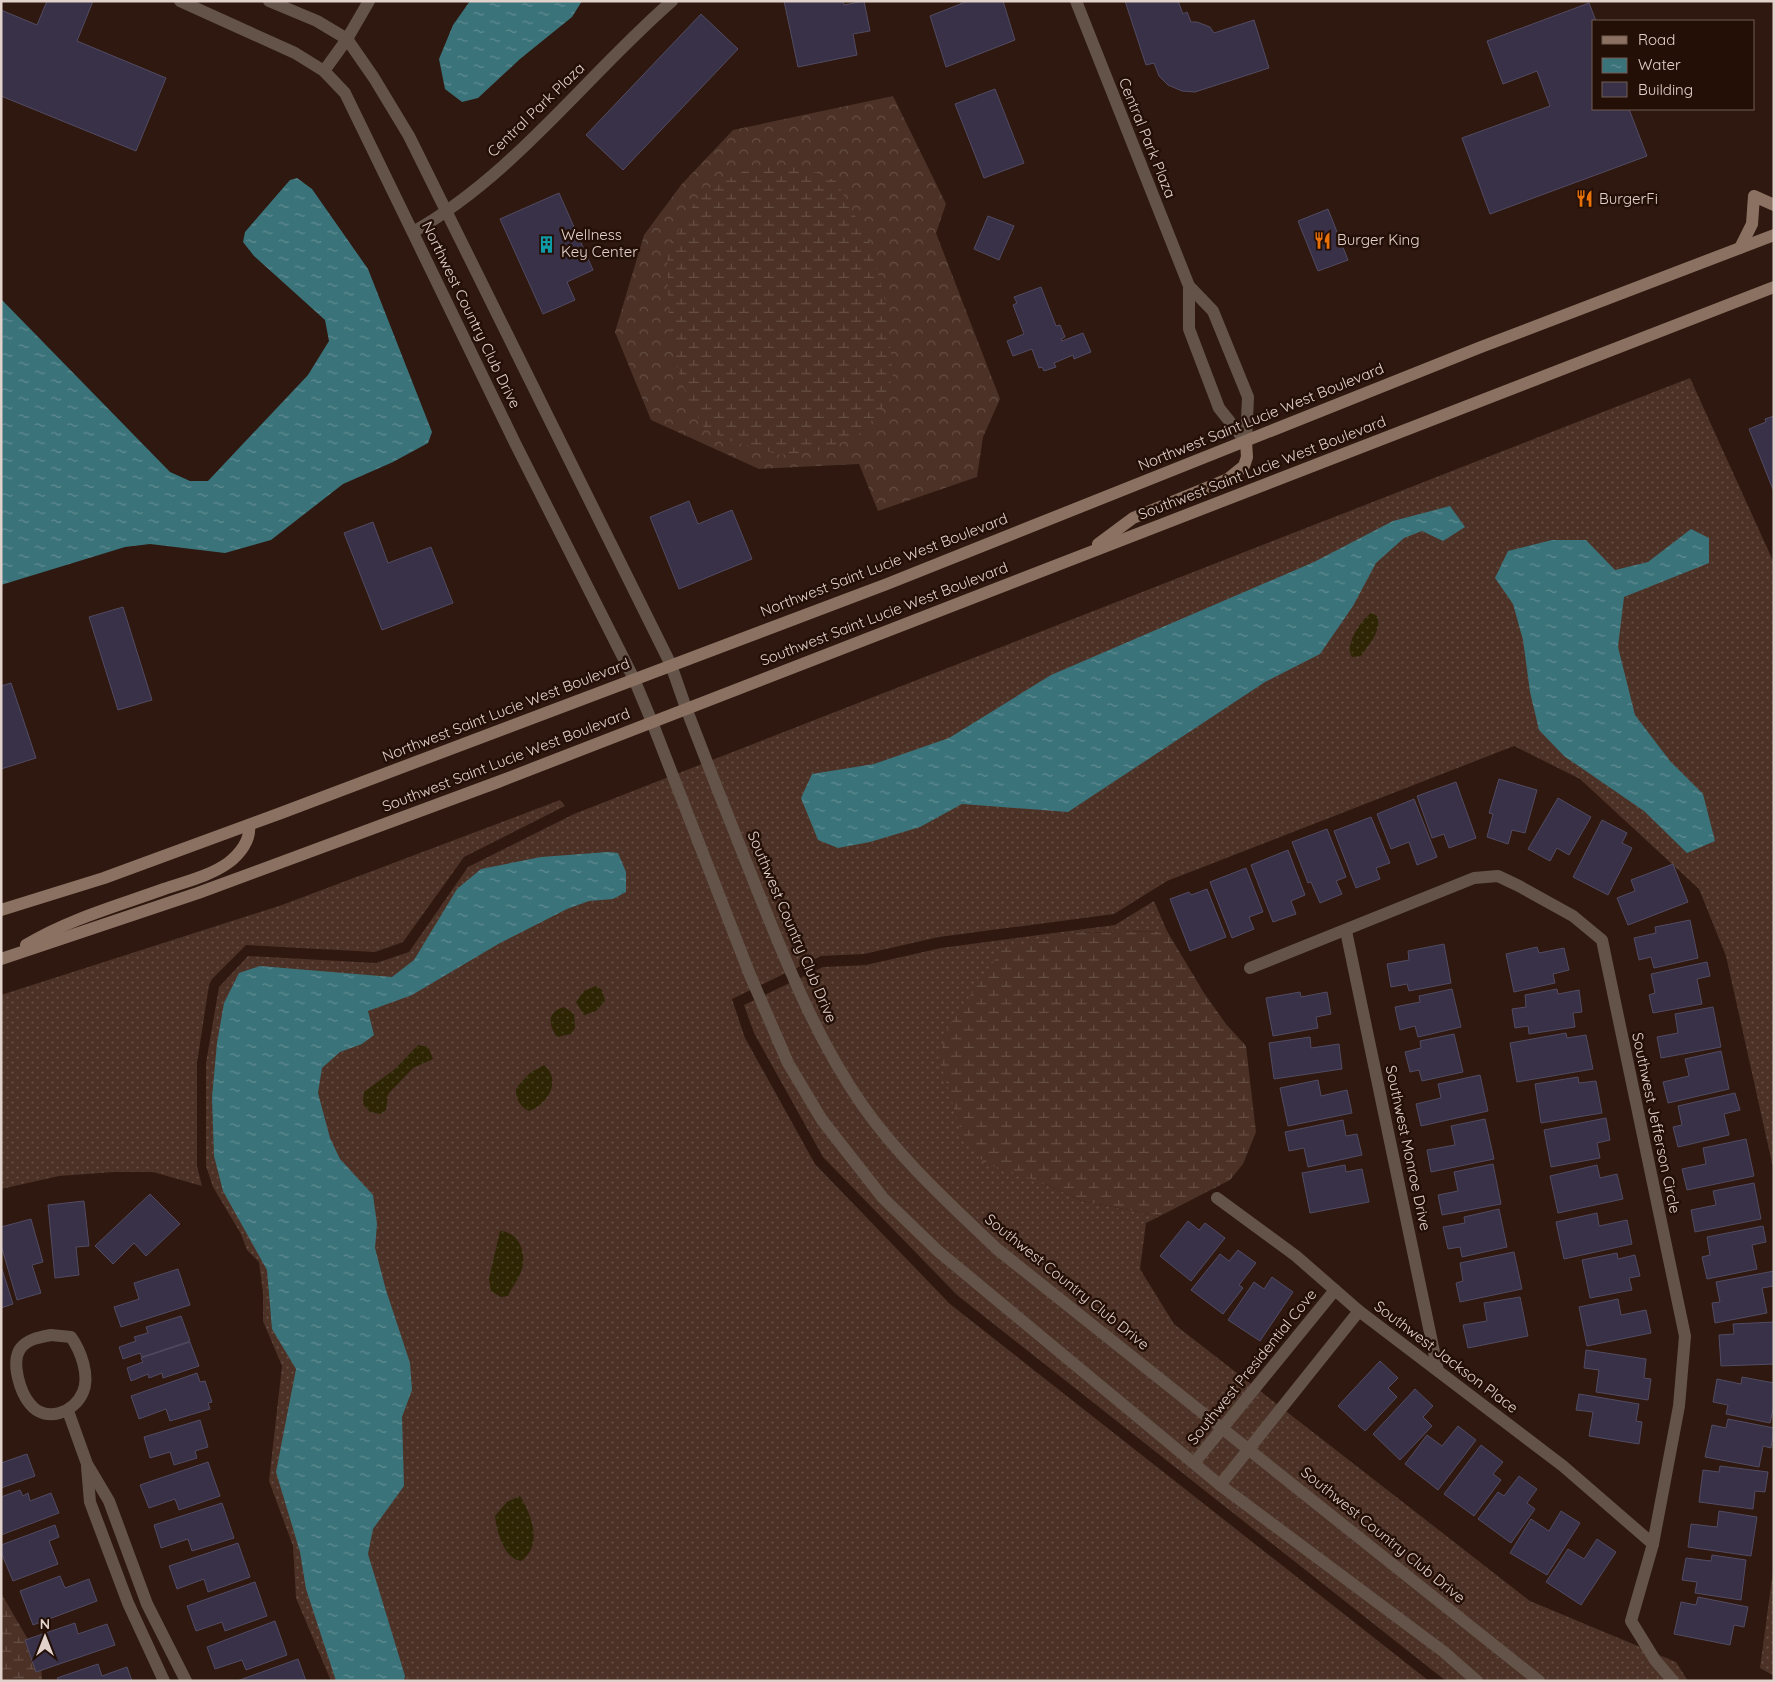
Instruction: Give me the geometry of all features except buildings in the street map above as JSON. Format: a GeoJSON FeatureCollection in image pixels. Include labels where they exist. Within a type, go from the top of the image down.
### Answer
{"type":"FeatureCollection","features":[{"type":"Feature","properties":{"kind":"main road"},"geometry":{"type":"LineString","coordinates":[[1740,248],[1752,224],[1754,196],[1774,205]]}},
{"type":"Feature","properties":{"kind":"main road","name":"Northwest Saint Lucie West Boulevard"},"geometry":{"type":"LineString","coordinates":[[1,910],[104,878],[887,584],[1481,347],[1774,235]]}},
{"type":"Feature","properties":{"kind":"main road","name":"Southwest Saint Lucie West Boulevard"},"geometry":{"type":"LineString","coordinates":[[3,959],[198,893],[498,782],[1774,287]]}},
{"type":"Feature","properties":{"kind":"main road"},"geometry":{"type":"LineString","coordinates":[[1086,553],[1133,518],[1228,479],[1244,466],[1248,457],[1246,442]]}},
{"type":"Feature","properties":{"kind":"main road"},"geometry":{"type":"LineString","coordinates":[[3,959],[54,928],[192,879],[227,863],[244,845],[249,836],[249,824]]}},
{"type":"Feature","properties":{"kind":"street","name":"Northwest Country Club Drive"},"geometry":{"type":"LineString","coordinates":[[180,1],[295,53],[324,71],[345,93],[515,443],[634,679],[652,722]]}},
{"type":"Feature","properties":{"kind":"street","name":"Northwest Country Club Drive"},"geometry":{"type":"LineString","coordinates":[[269,1],[317,21],[346,40],[374,78],[409,136],[671,664],[686,708]]}},
{"type":"Feature","properties":{"kind":"street"},"geometry":{"type":"LineString","coordinates":[[324,71],[346,40],[369,1]]}},
{"type":"Feature","properties":{"kind":"street","name":"Central Park Plaza"},"geometry":{"type":"LineString","coordinates":[[413,232],[448,213],[538,133],[672,1]]}},
{"type":"Feature","properties":{"kind":"street","name":"Central Park Plaza"},"geometry":{"type":"LineString","coordinates":[[1076,1],[1189,286],[1189,328],[1219,408],[1246,442]]}},
{"type":"Feature","properties":{"kind":"street","name":"Central Park Plaza"},"geometry":{"type":"LineString","coordinates":[[1189,286],[1213,311],[1248,397],[1246,442]]}},
{"type":"Feature","properties":{"kind":"street","name":"Southwest Country Club Drive"},"geometry":{"type":"LineString","coordinates":[[686,708],[788,966],[824,1042],[863,1105],[916,1169],[997,1249],[1250,1448],[1539,1681]]}},
{"type":"Feature","properties":{"kind":"street"},"geometry":{"type":"LineString","coordinates":[[652,722],[754,984],[788,1063],[822,1120],[883,1198],[938,1251],[1194,1464],[1444,1652],[1477,1681]]}},
{"type":"Feature","properties":{"kind":"street","name":"Southwest Jefferson Circle"},"geometry":{"type":"LineString","coordinates":[[1250,968],[1474,878],[1498,876],[1573,916],[1602,940],[1685,1336],[1679,1406],[1653,1544],[1631,1621],[1655,1660],[1672,1681]]}},
{"type":"Feature","properties":{"kind":"street","name":"Southwest Monroe Drive"},"geometry":{"type":"LineString","coordinates":[[1346,931],[1438,1371]]}},
{"type":"Feature","properties":{"kind":"street","name":"Southwest Jackson Place"},"geometry":{"type":"LineString","coordinates":[[1217,1198],[1296,1256],[1359,1311],[1562,1466],[1653,1544]]}},
{"type":"Feature","properties":{"kind":"street","name":"Southwest Presidential Cove"},"geometry":{"type":"LineString","coordinates":[[1194,1464],[1335,1290]]}},
{"type":"Feature","properties":{"kind":"street"},"geometry":{"type":"LineString","coordinates":[[1220,1485],[1359,1311]]}},
{"type":"Feature","properties":{"kind":"street"},"geometry":{"type":"LineString","coordinates":[[64,1335],[72,1338],[78,1347],[85,1373],[85,1388],[81,1397],[68,1412],[55,1414],[42,1412],[30,1404],[21,1388],[16,1364],[20,1349],[35,1338],[64,1335]]}},
{"type":"Feature","properties":{"kind":"street"},"geometry":{"type":"LineString","coordinates":[[68,1412],[87,1464],[109,1501],[149,1607],[186,1681]]}},
{"type":"Feature","properties":{"kind":"street"},"geometry":{"type":"LineString","coordinates":[[87,1464],[90,1502],[132,1613],[164,1681]]}},
{"type":"Feature","properties":{"kind":"street"},"geometry":{"type":"LineString","coordinates":[[132,1613],[149,1607]]}},
{"type":"Feature","properties":{"kind":"green space"},"geometry":{"type":"Polygon","coordinates":[[[893,96],[946,204],[936,233],[1000,399],[983,437],[977,477],[878,511],[859,464],[759,469],[651,420],[615,332],[644,235],[681,185],[733,130],[893,96]]]}},
{"type":"Feature","properties":{"kind":"green space"},"geometry":{"type":"Polygon","coordinates":[[[794,164],[836,181],[871,245],[886,304],[893,377],[880,412],[856,437],[822,450],[780,455],[731,441],[705,429],[690,405],[678,370],[669,318],[667,250],[701,192],[749,169],[794,164]]]}},
{"type":"Feature","properties":{"kind":"green space"},"geometry":{"type":"Polygon","coordinates":[[[1690,378],[1774,563],[1774,1172],[1726,956],[1699,889],[1580,779],[1514,746],[1167,881],[1114,914],[939,937],[864,954],[821,956],[732,999],[745,1038],[815,1164],[950,1304],[1429,1681],[331,1681],[296,1598],[293,1546],[269,1481],[282,1366],[263,1321],[263,1293],[259,1262],[247,1250],[241,1234],[213,1187],[206,1166],[206,1063],[219,987],[248,956],[376,963],[409,952],[468,867],[574,814],[1690,378]]]}},
{"type":"Feature","properties":{"kind":"green space"},"geometry":{"type":"Polygon","coordinates":[[[560,800],[565,806],[464,857],[403,942],[375,952],[246,945],[212,979],[209,985],[197,1063],[197,1166],[202,1186],[153,1172],[114,1172],[59,1176],[1,1189],[1,995],[282,905],[560,800]]]}},
{"type":"Feature","properties":{"kind":"green space"},"geometry":{"type":"Polygon","coordinates":[[[1154,901],[1167,931],[1071,933],[1041,1182],[1082,1201],[1160,1216],[1146,1223],[1140,1269],[1174,1324],[1530,1601],[1676,1662],[1688,1681],[1446,1681],[957,1295],[823,1157],[754,1033],[744,1005],[823,967],[866,965],[941,948],[1115,925],[1154,901]]]}},
{"type":"Feature","properties":{"kind":"green space"},"geometry":{"type":"Polygon","coordinates":[[[1167,931],[1204,993],[1226,1024],[1246,1046],[1256,1132],[1243,1164],[1230,1180],[1160,1216],[1082,1201],[1041,1182],[984,1163],[962,1134],[939,1059],[948,1028],[1002,949],[1071,933],[1167,931]]]}},
{"type":"Feature","properties":{"kind":"green space"},"geometry":{"type":"Polygon","coordinates":[[[1774,1563],[1774,1676],[1760,1668],[1774,1563]]]}},
{"type":"Feature","properties":{"kind":"green space"},"geometry":{"type":"Polygon","coordinates":[[[1,1593],[41,1662],[42,1681],[1,1681],[1,1593]]]}},
{"type":"Feature","properties":{"kind":"sand"},"geometry":{"type":"Polygon","coordinates":[[[1371,613],[1377,616],[1378,627],[1376,632],[1361,656],[1352,657],[1350,646],[1355,633],[1371,613]]]}},
{"type":"Feature","properties":{"kind":"sand"},"geometry":{"type":"Polygon","coordinates":[[[596,986],[602,990],[605,1001],[596,1011],[584,1015],[576,1002],[584,991],[596,986]]]}},
{"type":"Feature","properties":{"kind":"sand"},"geometry":{"type":"Polygon","coordinates":[[[564,1007],[574,1014],[575,1028],[571,1034],[557,1037],[552,1028],[551,1019],[554,1012],[564,1007]]]}},
{"type":"Feature","properties":{"kind":"sand"},"geometry":{"type":"Polygon","coordinates":[[[418,1045],[428,1047],[433,1059],[413,1068],[388,1094],[386,1110],[381,1114],[370,1112],[363,1104],[364,1092],[395,1069],[418,1045]]]}},
{"type":"Feature","properties":{"kind":"sand"},"geometry":{"type":"Polygon","coordinates":[[[544,1065],[552,1078],[550,1091],[542,1103],[529,1111],[519,1102],[516,1088],[530,1073],[544,1065]]]}},
{"type":"Feature","properties":{"kind":"sand"},"geometry":{"type":"Polygon","coordinates":[[[500,1231],[507,1232],[513,1236],[521,1246],[523,1253],[520,1274],[508,1296],[501,1297],[491,1291],[489,1279],[500,1231]]]}},
{"type":"Feature","properties":{"kind":"sand"},"geometry":{"type":"Polygon","coordinates":[[[520,1496],[531,1521],[534,1539],[528,1554],[521,1561],[510,1555],[502,1544],[495,1516],[507,1502],[520,1496]]]}},
{"type":"Feature","properties":{"kind":"water"},"geometry":{"type":"Polygon","coordinates":[[[470,1],[582,1],[572,17],[520,59],[478,98],[462,102],[445,89],[439,59],[453,25],[470,1]]]}},
{"type":"Feature","properties":{"kind":"water"},"geometry":{"type":"Polygon","coordinates":[[[297,178],[312,189],[368,269],[432,432],[428,443],[393,462],[343,484],[271,540],[225,553],[150,544],[125,547],[1,585],[1,299],[170,472],[190,481],[208,481],[308,375],[329,341],[325,320],[254,256],[243,242],[245,232],[290,180],[297,178]]]}},
{"type":"Feature","properties":{"kind":"water"},"geometry":{"type":"Polygon","coordinates":[[[1450,506],[1465,527],[1443,541],[1422,531],[1404,538],[1376,563],[1353,606],[1320,654],[1265,682],[1068,812],[962,804],[920,827],[870,842],[838,848],[818,840],[801,798],[812,774],[874,764],[949,738],[1051,675],[1314,562],[1393,521],[1450,506]]]}},
{"type":"Feature","properties":{"kind":"water"},"geometry":{"type":"Polygon","coordinates":[[[1691,529],[1709,538],[1709,563],[1624,597],[1618,647],[1635,715],[1670,761],[1703,794],[1715,841],[1687,853],[1644,811],[1564,756],[1539,730],[1530,692],[1523,640],[1513,604],[1495,578],[1508,551],[1552,540],[1586,540],[1615,570],[1648,562],[1691,529]]]}},
{"type":"Feature","properties":{"kind":"water"},"geometry":{"type":"Polygon","coordinates":[[[608,852],[618,853],[626,872],[626,892],[613,899],[589,901],[567,909],[500,943],[412,995],[368,1011],[374,1035],[362,1044],[340,1052],[322,1068],[318,1093],[330,1138],[340,1159],[373,1195],[377,1224],[375,1248],[386,1290],[410,1363],[412,1390],[402,1417],[404,1486],[373,1529],[368,1554],[405,1676],[404,1681],[336,1681],[306,1589],[300,1552],[276,1472],[296,1369],[272,1329],[267,1270],[223,1191],[214,1156],[212,1097],[217,1043],[224,1003],[239,973],[260,966],[392,977],[414,960],[457,889],[481,869],[541,857],[608,852]]]}},
{"type":"Feature","properties":{"kind":"place","name":"BurgerFi"},"geometry":{"type":"Point","coordinates":[1585,199]}},
{"type":"Feature","properties":{"kind":"place","name":"Burger King"},"geometry":{"type":"Point","coordinates":[1323,240]}},
{"type":"Feature","properties":{"kind":"place","name":"Wellness Key Center"},"geometry":{"type":"Point","coordinates":[547,244]}}]}
